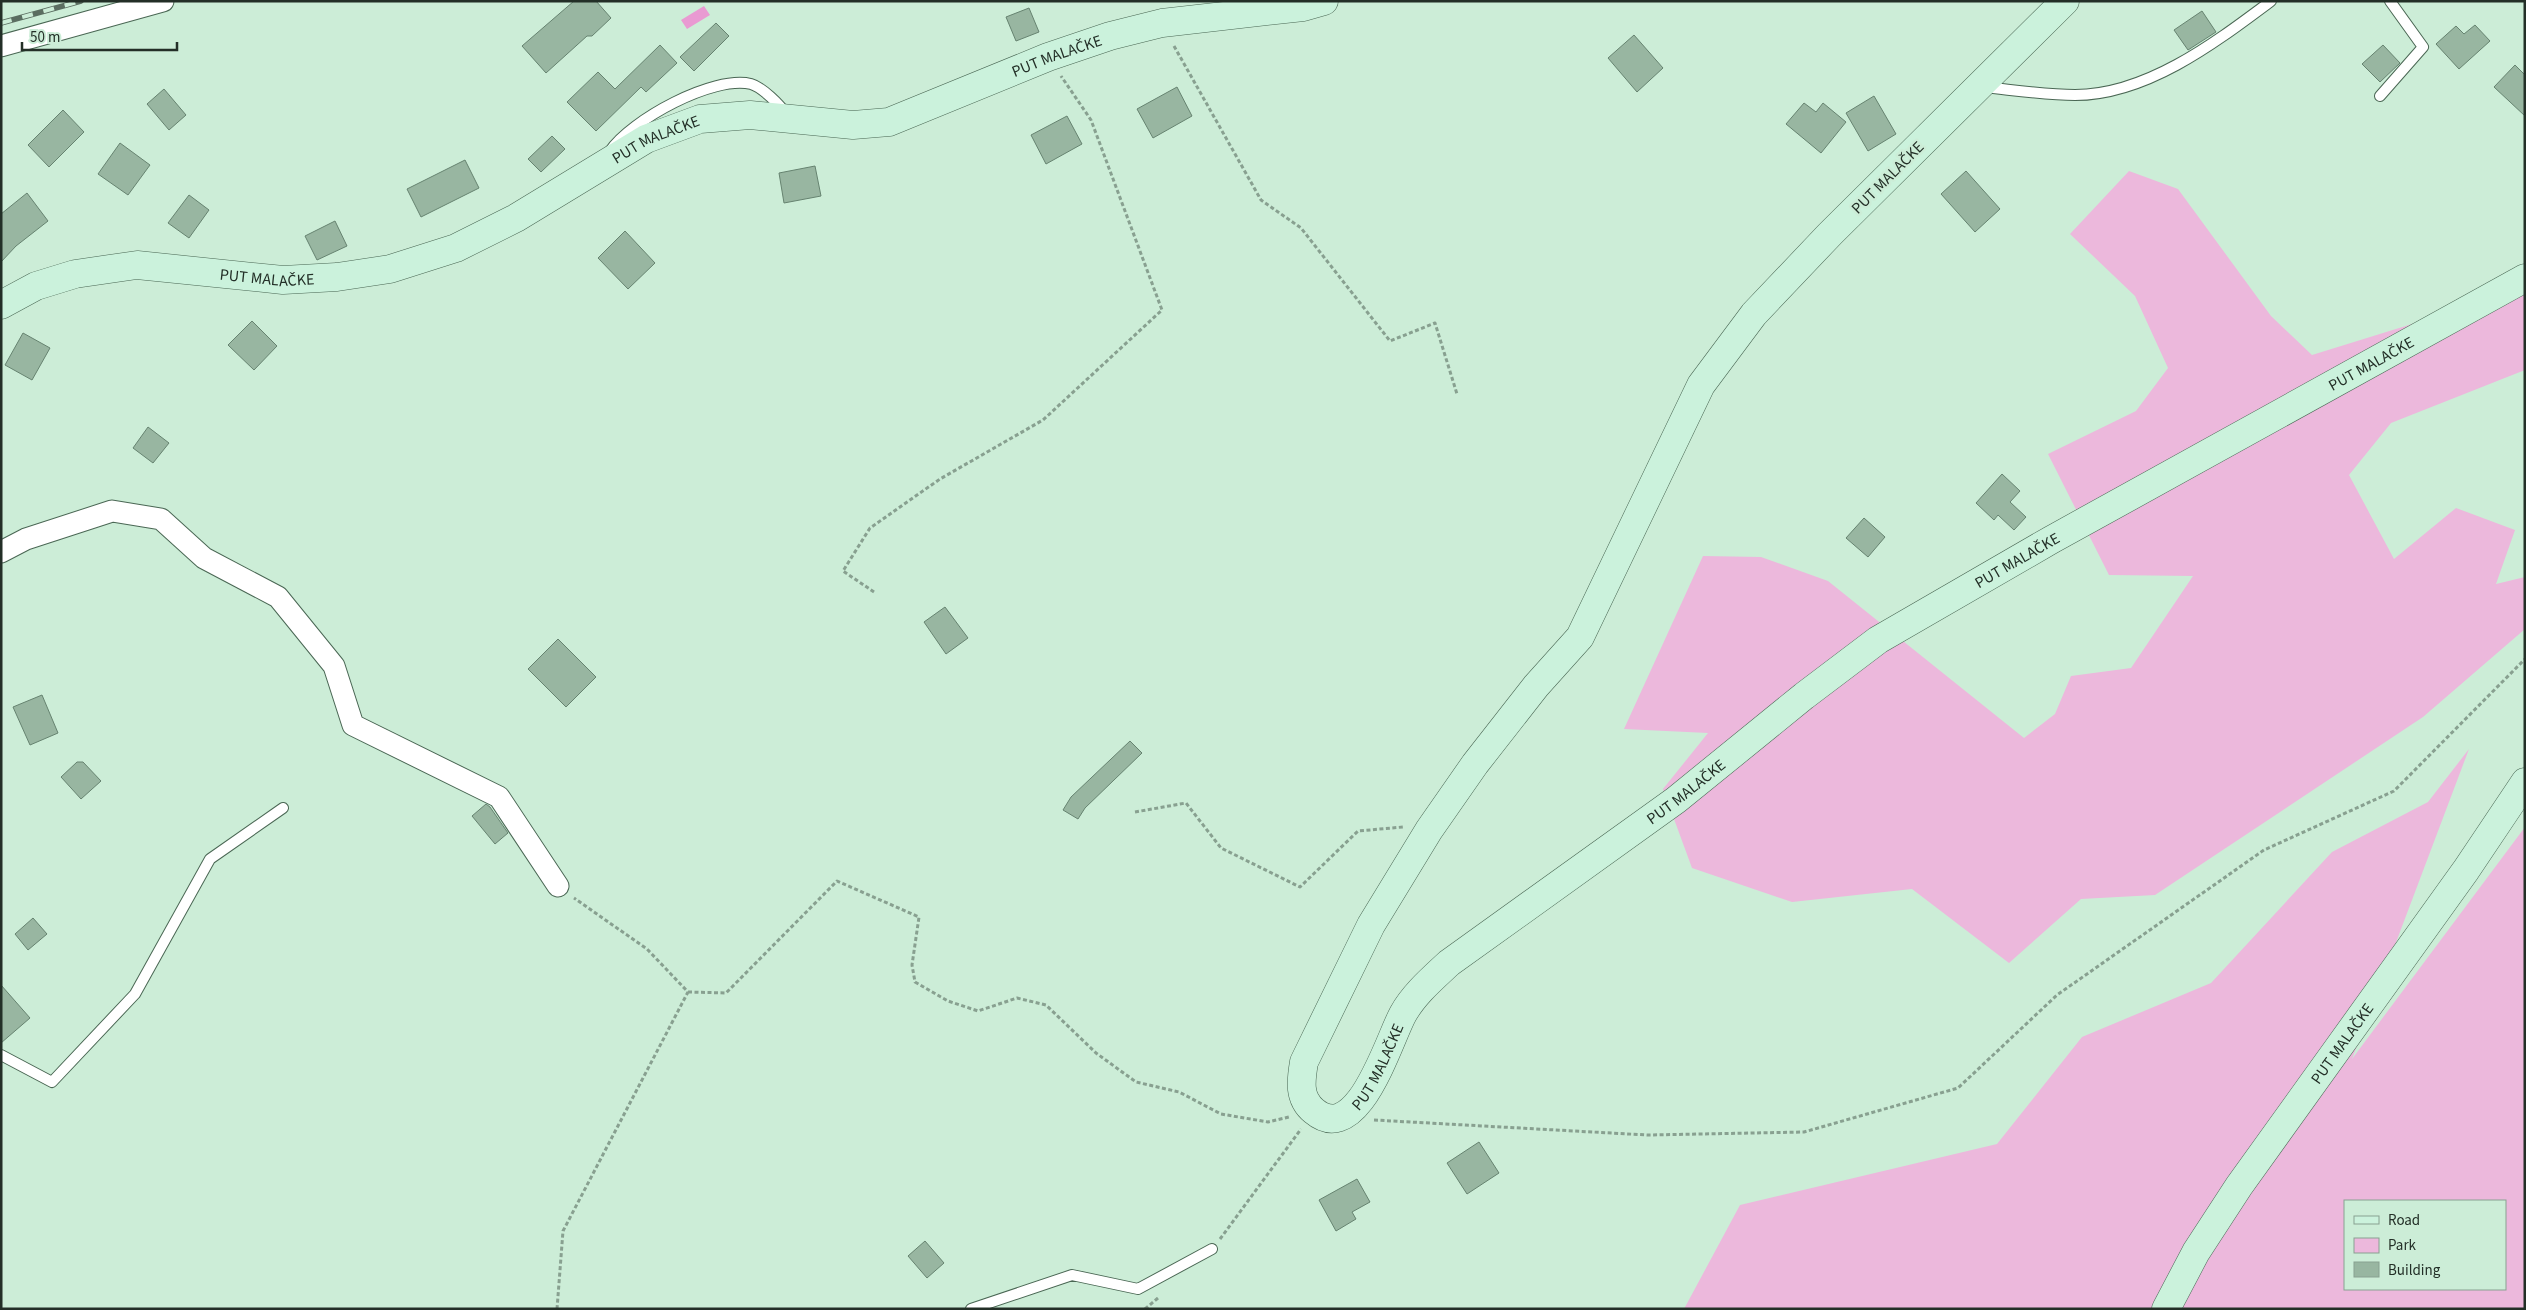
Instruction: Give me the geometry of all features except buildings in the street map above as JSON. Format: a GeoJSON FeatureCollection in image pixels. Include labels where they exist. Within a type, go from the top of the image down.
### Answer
{"type":"FeatureCollection","features":[{"type":"Feature","properties":{"kind":"main road","name":"PUT MALAČKE"},"geometry":{"type":"LineString","coordinates":[[1,305],[36,286],[75,274],[137,265],[283,280],[337,277],[390,268],[456,248],[516,218],[646,140],[700,118],[750,115],[853,125],[889,122],[1048,57],[1110,36],[1162,23],[1303,7],[1324,1]]}},
{"type":"Feature","properties":{"kind":"main road","name":"PUT MALAČKE"},"geometry":{"type":"LineString","coordinates":[[2065,1],[1830,234],[1754,314],[1701,385],[1580,637],[1536,686],[1475,764],[1429,830],[1371,926],[1304,1062],[1300,1085],[1305,1101],[1326,1115],[1351,1111],[1365,1097],[1404,1012],[1425,985],[1449,963],[1676,800],[1804,696],[1878,640],[2060,536],[2525,278]]}},
{"type":"Feature","properties":{"kind":"main road","name":"PUT MALAČKE"},"geometry":{"type":"LineString","coordinates":[[2166,1309],[2196,1252],[2239,1186],[2466,870],[2525,782]]}},
{"type":"Feature","properties":{"kind":"street"},"geometry":{"type":"LineString","coordinates":[[1,46],[162,1]]}},
{"type":"Feature","properties":{"kind":"street"},"geometry":{"type":"LineString","coordinates":[[1,552],[26,539],[112,511],[161,519],[204,558],[278,597],[334,666],[354,725],[499,797],[558,886]]}},
{"type":"Feature","properties":{"kind":"lane"},"geometry":{"type":"LineString","coordinates":[[1978,87],[2075,96],[2114,91],[2179,65],[2272,1]]}},
{"type":"Feature","properties":{"kind":"lane"},"geometry":{"type":"LineString","coordinates":[[2380,96],[2423,47],[2390,1]]}},
{"type":"Feature","properties":{"kind":"lane"},"geometry":{"type":"LineString","coordinates":[[1,1055],[52,1082],[135,994],[210,859],[283,808]]}},
{"type":"Feature","properties":{"kind":"lane"},"geometry":{"type":"LineString","coordinates":[[971,1309],[1072,1275],[1138,1289],[1212,1249]]}},
{"type":"Feature","properties":{"kind":"path"},"geometry":{"type":"LineString","coordinates":[[1162,23],[1261,200],[1301,228],[1390,340],[1435,323],[1457,394]]}},
{"type":"Feature","properties":{"kind":"path"},"geometry":{"type":"LineString","coordinates":[[874,592],[843,571],[870,528],[940,479],[1043,420],[1162,310],[1091,120],[1048,57]]}},
{"type":"Feature","properties":{"kind":"path"},"geometry":{"type":"LineString","coordinates":[[558,886],[646,949],[688,992],[726,993],[837,881],[918,917],[912,965],[915,982],[948,1001],[978,1011],[1017,998],[1046,1005],[1096,1053],[1136,1082],[1178,1092],[1221,1114],[1268,1122],[1326,1115],[1647,1136],[1804,1132],[1958,1088],[2057,995],[2264,850],[2394,791],[2525,659]]}},
{"type":"Feature","properties":{"kind":"path"},"geometry":{"type":"LineString","coordinates":[[1135,812],[1186,803],[1221,848],[1300,886],[1358,831],[1400,826],[1429,830]]}},
{"type":"Feature","properties":{"kind":"path"},"geometry":{"type":"LineString","coordinates":[[557,1309],[563,1231],[688,992]]}},
{"type":"Feature","properties":{"kind":"path"},"geometry":{"type":"LineString","coordinates":[[1212,1249],[1326,1115]]}},
{"type":"Feature","properties":{"kind":"path"},"geometry":{"type":"LineString","coordinates":[[1145,1309],[1160,1296]]}},
{"type":"Feature","properties":{"kind":"green space"},"geometry":{"type":"Polygon","coordinates":[[[2129,171],[2178,189],[2271,316],[2312,355],[2525,289],[2525,370],[2391,423],[2349,475],[2394,559],[2456,508],[2515,530],[2496,584],[2525,577],[2525,629],[2423,717],[2155,895],[2081,899],[2009,963],[1912,889],[1792,902],[1692,868],[1663,789],[1708,733],[1624,729],[1703,556],[1761,557],[1828,581],[2024,738],[2055,714],[2071,676],[2131,668],[2193,576],[2109,575],[2048,454],[2136,411],[2168,368],[2135,296],[2070,234],[2129,171]]]}},
{"type":"Feature","properties":{"kind":"green space"},"geometry":{"type":"Polygon","coordinates":[[[2469,749],[2352,1059],[2525,827],[2525,1309],[1684,1309],[1740,1205],[1997,1144],[2082,1037],[2211,983],[2332,852],[2428,802],[2469,749]]]}},
{"type":"Feature","properties":{"kind":"shaded area"},"geometry":{"type":"Polygon","coordinates":[[[704,6],[710,15],[687,29],[681,20],[704,6]]]}},
{"type":"Feature","properties":{"kind":"railway"},"geometry":{"type":"LineString","coordinates":[[1,23],[81,1]]}}]}
